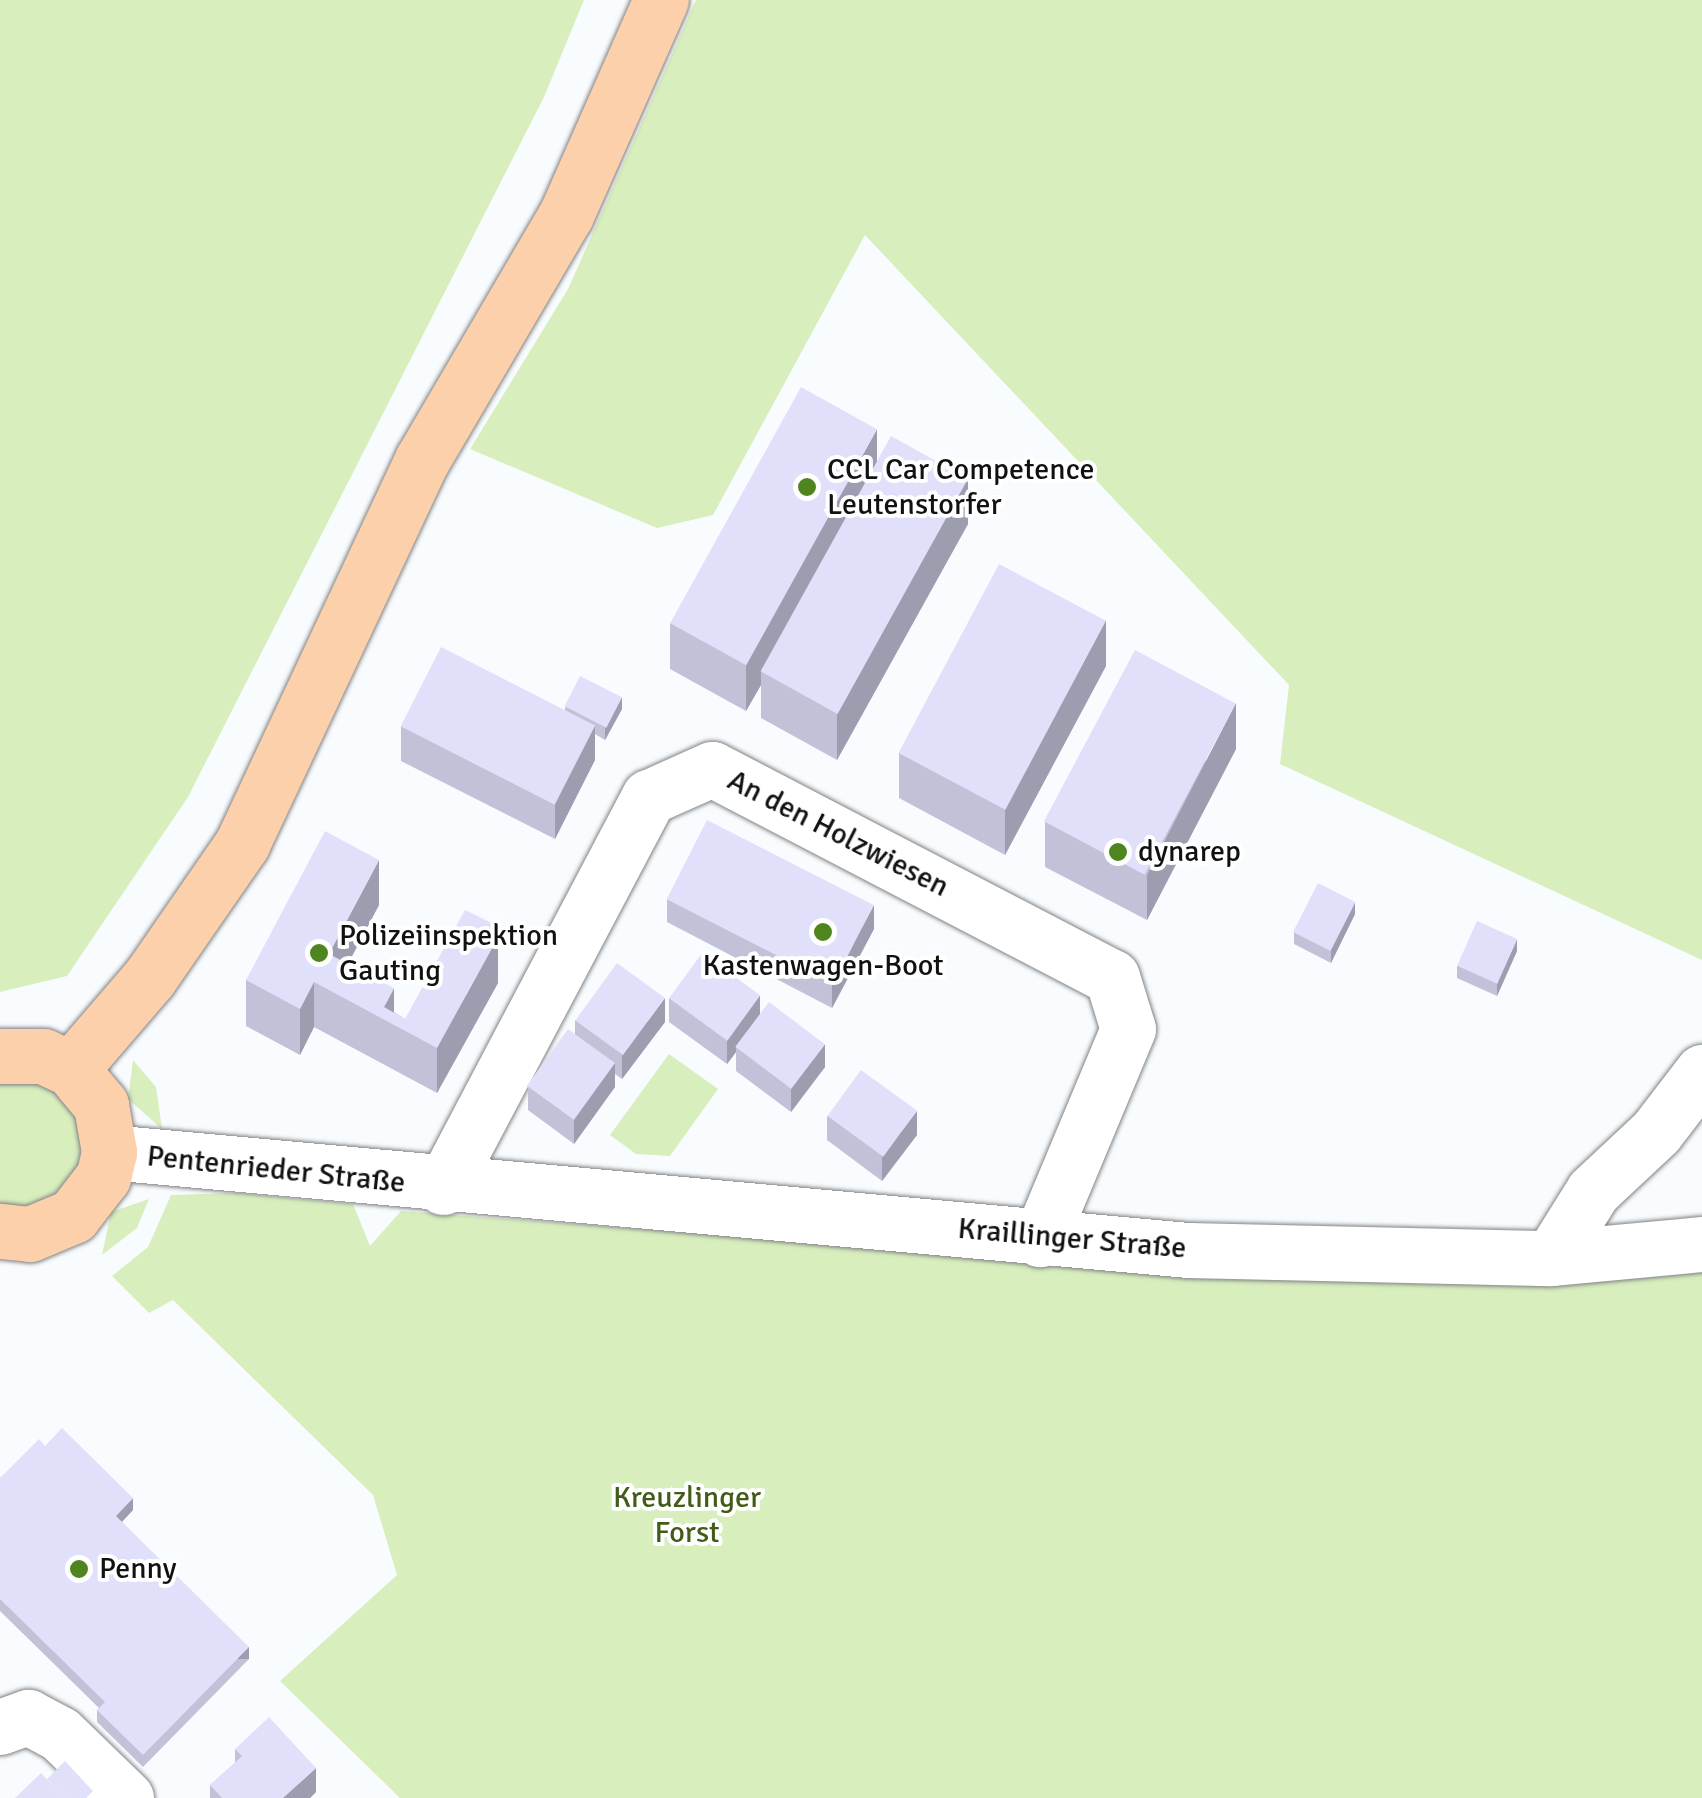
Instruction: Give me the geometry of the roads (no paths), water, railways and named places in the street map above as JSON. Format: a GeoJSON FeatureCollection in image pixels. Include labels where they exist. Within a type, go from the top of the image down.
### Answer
{"type":"FeatureCollection","features":[{"type":"Feature","properties":{"kind":"main road"},"geometry":{"type":"LineString","coordinates":[[71,1069],[150,977],[242,844],[422,460],[566,216],[660,0]]}},
{"type":"Feature","properties":{"kind":"main road"},"geometry":{"type":"LineString","coordinates":[[0,1056],[43,1056],[71,1069],[101,1106],[109,1152],[103,1177],[73,1216],[30,1234],[0,1232]]}},
{"type":"Feature","properties":{"kind":"street","name":"An den Holzwiesen"},"geometry":{"type":"LineString","coordinates":[[443,1187],[649,797],[712,769],[1112,977],[1128,1030],[1040,1240]]}},
{"type":"Feature","properties":{"kind":"street"},"geometry":{"type":"LineString","coordinates":[[1550,1258],[1593,1191],[1656,1132],[1702,1072]]}},
{"type":"Feature","properties":{"kind":"street","name":"Pentenrieder Straße"},"geometry":{"type":"LineString","coordinates":[[109,1152],[443,1187]]}},
{"type":"Feature","properties":{"kind":"street","name":"Kraillinger Straße"},"geometry":{"type":"LineString","coordinates":[[443,1187],[793,1210],[1040,1240],[1252,1253],[1550,1258],[1702,1244]]}},
{"type":"Feature","properties":{"kind":"street"},"geometry":{"type":"LineString","coordinates":[[0,1727],[28,1718],[60,1734],[126,1798]]}},
{"type":"Feature","properties":{"kind":"place","name":"CCL Car Competence Leutenstorfer"},"geometry":{"type":"Point","coordinates":[807,487]}},
{"type":"Feature","properties":{"kind":"place","name":"dynarep"},"geometry":{"type":"Point","coordinates":[1118,852]}},
{"type":"Feature","properties":{"kind":"place","name":"Kastenwagen-Boot"},"geometry":{"type":"Point","coordinates":[823,932]}},
{"type":"Feature","properties":{"kind":"place","name":"Polizeiinspektion Gauting"},"geometry":{"type":"Point","coordinates":[319,953]}},
{"type":"Feature","properties":{"kind":"place","name":"Penny"},"geometry":{"type":"Point","coordinates":[79,1569]}},
{"type":"Feature","properties":{"kind":"park label","name":"Kreuzlinger Forst"},"geometry":{"type":"Point","coordinates":[687,1515]}}]}
